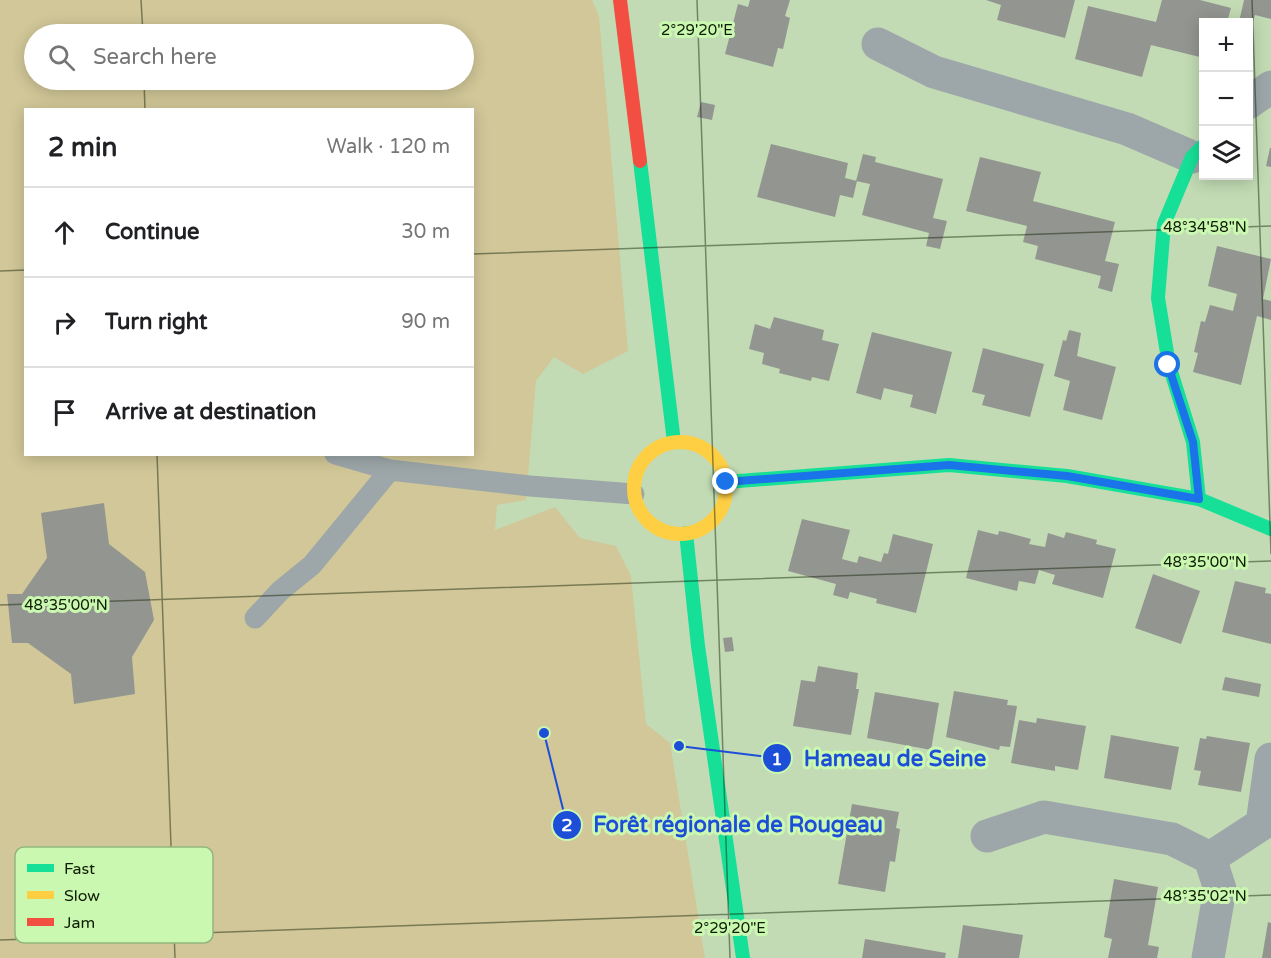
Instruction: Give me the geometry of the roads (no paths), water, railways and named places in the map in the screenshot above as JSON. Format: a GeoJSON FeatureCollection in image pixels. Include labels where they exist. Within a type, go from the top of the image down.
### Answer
{"type":"FeatureCollection","features":[{"type":"Feature","properties":{"kind":"street"},"geometry":{"type":"LineString","coordinates":[[620,0],[674,442]]}},
{"type":"Feature","properties":{"kind":"street"},"geometry":{"type":"LineString","coordinates":[[878,44],[934,72],[1198,151],[1164,224],[1158,298],[1168,365],[1193,442],[1199,499]]}},
{"type":"Feature","properties":{"kind":"street"},"geometry":{"type":"LineString","coordinates":[[1253,100],[1271,87]]}},
{"type":"Feature","properties":{"kind":"street"},"geometry":{"type":"LineString","coordinates":[[674,442],[689,442],[703,447],[722,468],[726,482],[723,503],[712,522],[686,533],[672,533],[658,528],[642,513],[634,494],[634,479],[648,454],[674,442]]}},
{"type":"Feature","properties":{"kind":"street"},"geometry":{"type":"LineString","coordinates":[[726,482],[949,465],[1067,476],[1199,499],[1271,529]]}},
{"type":"Feature","properties":{"kind":"street"},"geometry":{"type":"LineString","coordinates":[[686,533],[698,646],[743,958]]}},
{"type":"Feature","properties":{"kind":"street"},"geometry":{"type":"LineString","coordinates":[[1210,858],[1262,824],[1271,759]]}},
{"type":"Feature","properties":{"kind":"street"},"geometry":{"type":"LineString","coordinates":[[987,836],[1044,817],[1172,839],[1210,858],[1220,889],[1208,958]]}},
{"type":"Feature","properties":{"kind":"lane"},"geometry":{"type":"LineString","coordinates":[[342,456],[390,470],[530,486],[634,494]]}},
{"type":"Feature","properties":{"kind":"lane"},"geometry":{"type":"LineString","coordinates":[[255,618],[280,591],[312,565],[390,470]]}},
{"type":"Feature","properties":{"kind":"place","name":"Forêt régionale de Rougeau"},"geometry":{"type":"Point","coordinates":[544,733]}},
{"type":"Feature","properties":{"kind":"place","name":"Hameau de Seine"},"geometry":{"type":"Point","coordinates":[679,746]}}]}
